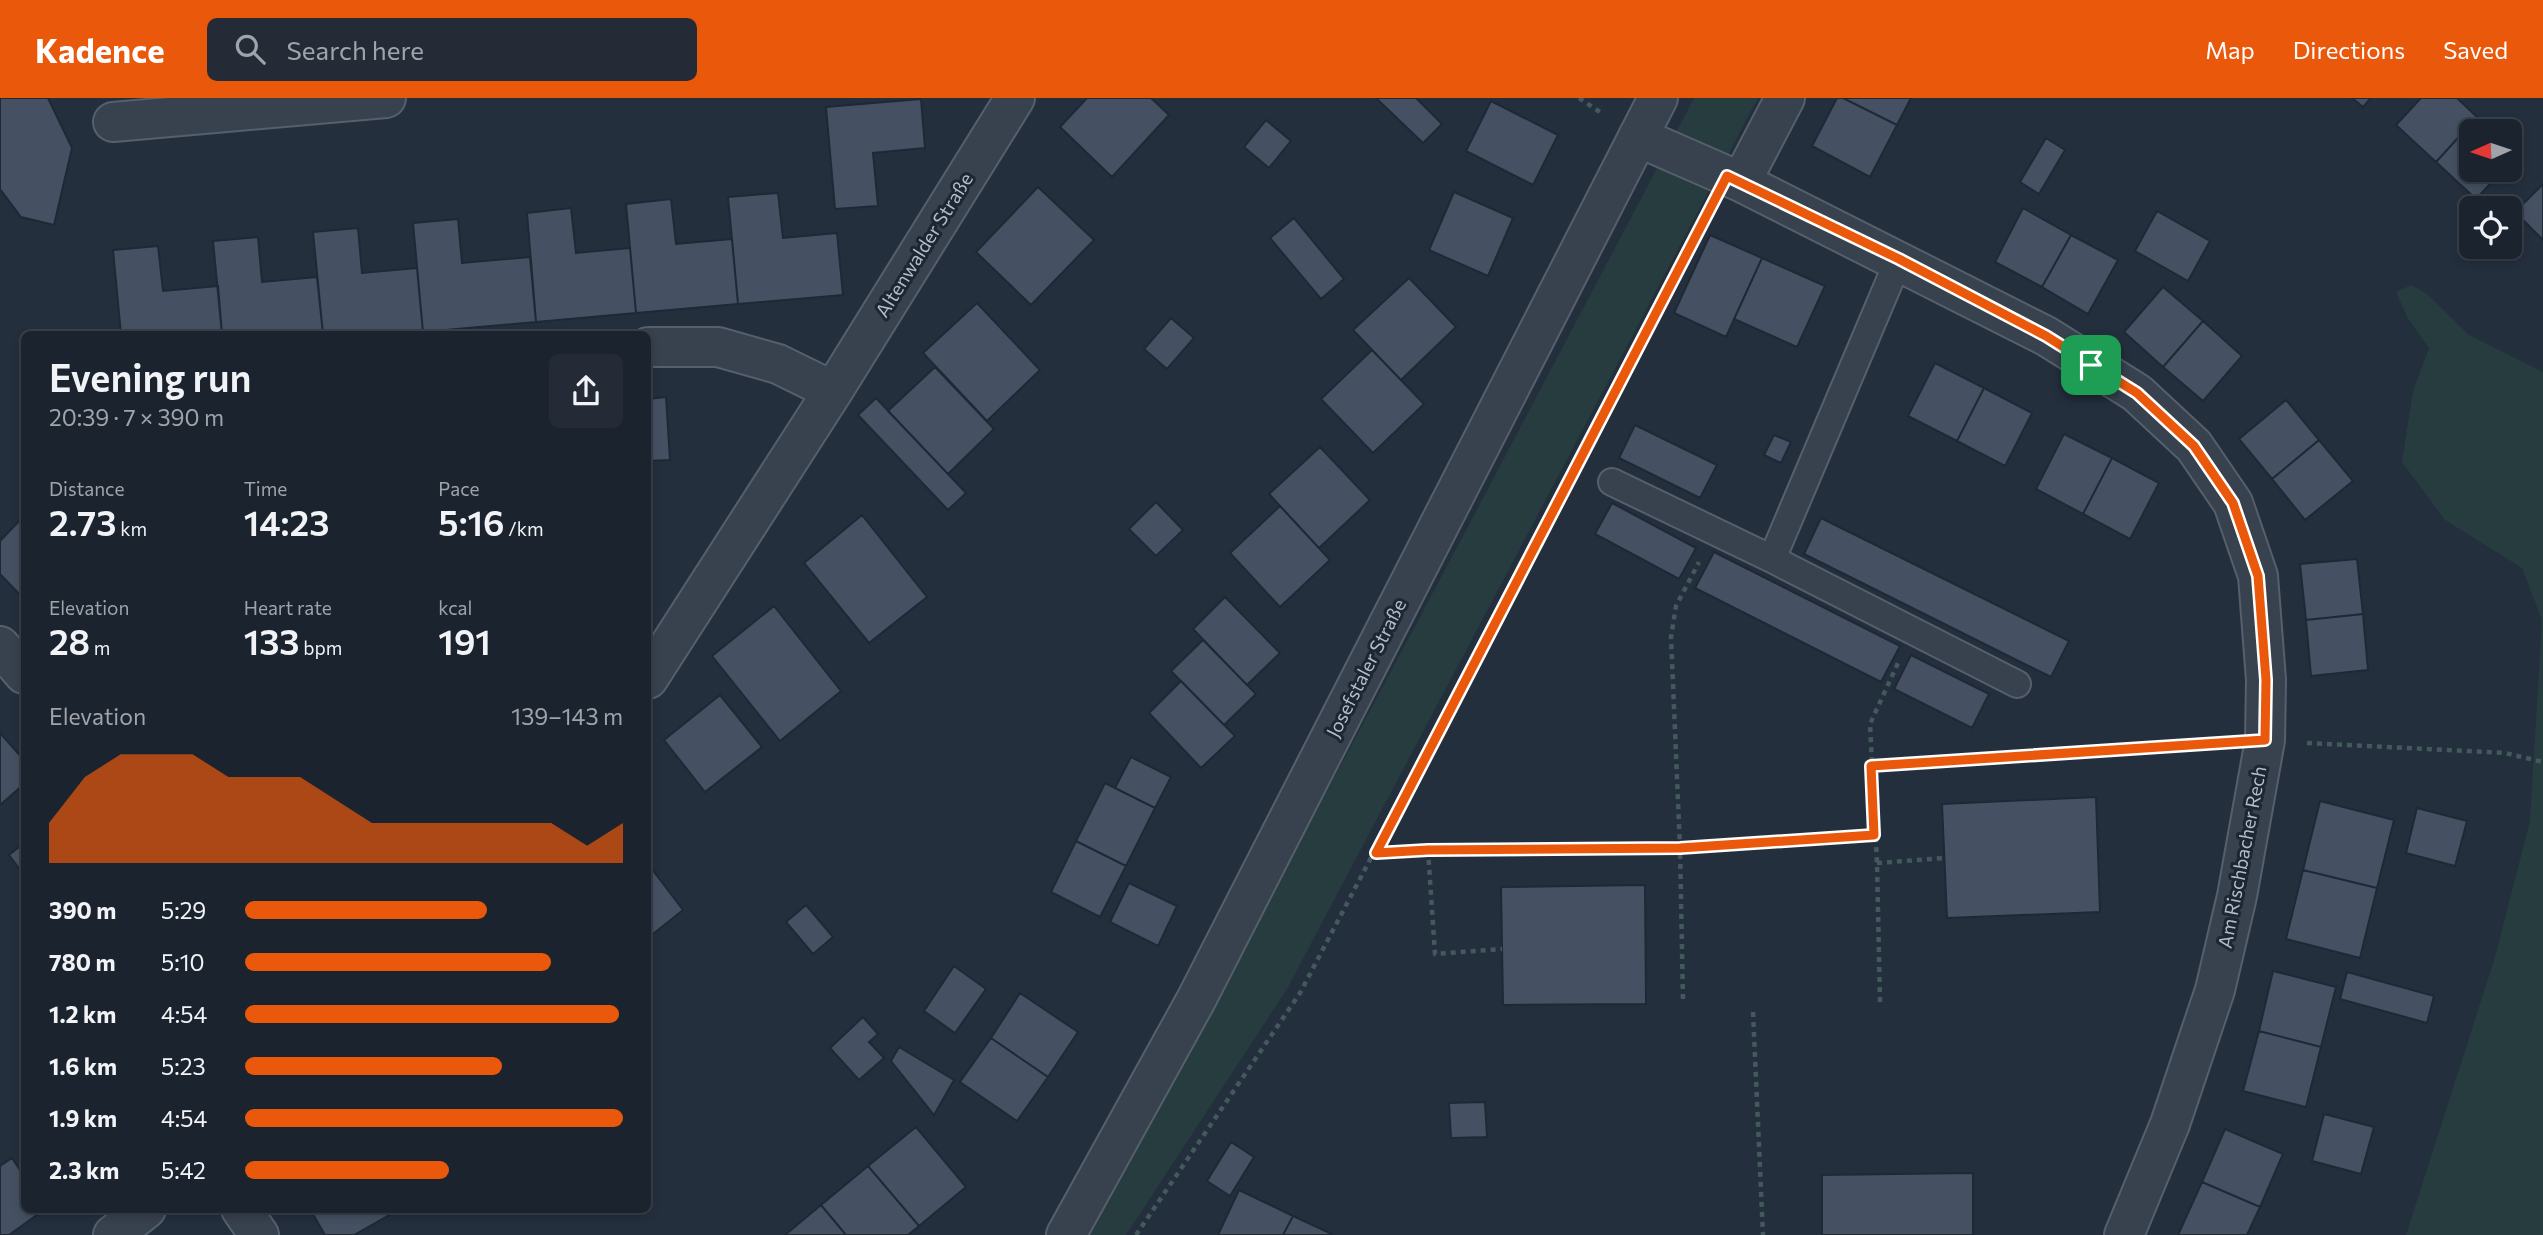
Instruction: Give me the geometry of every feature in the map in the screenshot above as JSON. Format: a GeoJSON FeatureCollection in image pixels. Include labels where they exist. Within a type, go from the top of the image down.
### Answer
{"type":"FeatureCollection","features":[{"type":"Feature","properties":{"kind":"street"},"geometry":{"type":"LineString","coordinates":[[113,122],[386,98]]}},
{"type":"Feature","properties":{"kind":"street","name":"Altenwalder Straße"},"geometry":{"type":"LineString","coordinates":[[651,674],[833,391],[1014,98]]}},
{"type":"Feature","properties":{"kind":"street","name":"Josefstaler Straße"},"geometry":{"type":"LineString","coordinates":[[1066,1235],[1196,1000],[1658,98]]}},
{"type":"Feature","properties":{"kind":"street"},"geometry":{"type":"LineString","coordinates":[[1734,179],[1784,98]]}},
{"type":"Feature","properties":{"kind":"street","name":"Am Rischbacher Rech"},"geometry":{"type":"LineString","coordinates":[[1638,137],[1734,179],[1899,259],[2046,336],[2137,393],[2194,446],[2233,503],[2258,576],[2266,680],[2265,740],[2237,896],[2215,989],[2170,1124],[2124,1235]]}},
{"type":"Feature","properties":{"kind":"street"},"geometry":{"type":"LineString","coordinates":[[651,347],[718,347],[778,364],[833,391]]}},
{"type":"Feature","properties":{"kind":"street"},"geometry":{"type":"LineString","coordinates":[[0,646],[21,670]]}},
{"type":"Feature","properties":{"kind":"street"},"geometry":{"type":"LineString","coordinates":[[113,1235],[141,1213]]}},
{"type":"Feature","properties":{"kind":"street"},"geometry":{"type":"LineString","coordinates":[[244,1213],[259,1235]]}},
{"type":"Feature","properties":{"kind":"lane"},"geometry":{"type":"LineString","coordinates":[[1772,559],[1899,259]]}},
{"type":"Feature","properties":{"kind":"lane"},"geometry":{"type":"LineString","coordinates":[[1612,482],[1772,559],[2017,684]]}},
{"type":"Feature","properties":{"kind":"path"},"geometry":{"type":"LineString","coordinates":[[1136,1235],[1300,993],[1734,179]]}},
{"type":"Feature","properties":{"kind":"path"},"geometry":{"type":"LineString","coordinates":[[1683,999],[1671,637],[1676,606],[1714,531]]}},
{"type":"Feature","properties":{"kind":"path"},"geometry":{"type":"LineString","coordinates":[[1880,1002],[1870,724],[1913,631]]}},
{"type":"Feature","properties":{"kind":"path"},"geometry":{"type":"LineString","coordinates":[[1871,766],[2265,740],[2505,753],[2543,762]]}},
{"type":"Feature","properties":{"kind":"path"},"geometry":{"type":"LineString","coordinates":[[1376,853],[1428,850],[1680,848],[1874,835]]}},
{"type":"Feature","properties":{"kind":"path"},"geometry":{"type":"LineString","coordinates":[[1428,850],[1435,954],[1502,949]]}},
{"type":"Feature","properties":{"kind":"path"},"geometry":{"type":"LineString","coordinates":[[1877,863],[1945,858]]}},
{"type":"Feature","properties":{"kind":"path"},"geometry":{"type":"LineString","coordinates":[[1753,1012],[1763,1235]]}},
{"type":"Feature","properties":{"kind":"green space"},"geometry":{"type":"Polygon","coordinates":[[[1694,98],[1758,98],[1287,989],[1126,1235],[1087,1235],[1157,1113],[1694,98]]]}},
{"type":"Feature","properties":{"kind":"green space"},"geometry":{"type":"Polygon","coordinates":[[[2411,285],[2426,293],[2469,335],[2543,372],[2543,1235],[2406,1235],[2495,957],[2530,821],[2542,620],[2522,568],[2445,520],[2402,462],[2413,391],[2429,348],[2407,317],[2396,292],[2411,285]]]}},
{"type":"Feature","properties":{"kind":"building"},"geometry":{"type":"Polygon","coordinates":[[[0,98],[48,98],[72,148],[54,225],[21,217],[0,189],[0,98]]]}},
{"type":"Feature","properties":{"kind":"building"},"geometry":{"type":"Polygon","coordinates":[[[1087,98],[1151,98],[1169,115],[1112,177],[1060,127],[1087,98]]]}},
{"type":"Feature","properties":{"kind":"building"},"geometry":{"type":"Polygon","coordinates":[[[1376,98],[1416,98],[1442,124],[1423,143],[1376,98]]]}},
{"type":"Feature","properties":{"kind":"building"},"geometry":{"type":"Polygon","coordinates":[[[1837,98],[1843,98],[1897,125],[1870,177],[1812,146],[1837,98]]]}},
{"type":"Feature","properties":{"kind":"building"},"geometry":{"type":"Polygon","coordinates":[[[1843,98],[1911,98],[1897,125],[1843,98]]]}},
{"type":"Feature","properties":{"kind":"building"},"geometry":{"type":"Polygon","coordinates":[[[2352,98],[2371,98],[2363,107],[2352,98]]]}},
{"type":"Feature","properties":{"kind":"building"},"geometry":{"type":"Polygon","coordinates":[[[2421,98],[2457,98],[2477,117],[2459,119],[2459,137],[2436,162],[2396,125],[2421,98]]]}},
{"type":"Feature","properties":{"kind":"building"},"geometry":{"type":"Polygon","coordinates":[[[921,99],[925,148],[873,153],[878,206],[835,209],[826,107],[921,99]]]}},
{"type":"Feature","properties":{"kind":"building"},"geometry":{"type":"Polygon","coordinates":[[[1491,101],[1558,135],[1533,185],[1466,151],[1491,101]]]}},
{"type":"Feature","properties":{"kind":"building"},"geometry":{"type":"Polygon","coordinates":[[[1266,120],[1291,141],[1269,168],[1244,147],[1266,120]]]}},
{"type":"Feature","properties":{"kind":"building"},"geometry":{"type":"Polygon","coordinates":[[[2459,137],[2459,182],[2492,182],[2479,196],[2473,196],[2436,162],[2459,137]]]}},
{"type":"Feature","properties":{"kind":"building"},"geometry":{"type":"Polygon","coordinates":[[[2046,138],[2065,150],[2039,194],[2020,182],[2046,138]]]}},
{"type":"Feature","properties":{"kind":"building"},"geometry":{"type":"Polygon","coordinates":[[[2543,184],[2543,240],[2522,219],[2522,205],[2543,184]]]}},
{"type":"Feature","properties":{"kind":"building"},"geometry":{"type":"Polygon","coordinates":[[[1038,187],[1094,240],[1031,305],[976,252],[1038,187]]]}},
{"type":"Feature","properties":{"kind":"building"},"geometry":{"type":"Polygon","coordinates":[[[1454,192],[1513,218],[1488,276],[1429,250],[1454,192]]]}},
{"type":"Feature","properties":{"kind":"building"},"geometry":{"type":"Polygon","coordinates":[[[778,193],[783,238],[837,233],[843,295],[738,304],[728,197],[778,193]]]}},
{"type":"Feature","properties":{"kind":"building"},"geometry":{"type":"Polygon","coordinates":[[[671,199],[676,244],[732,239],[738,304],[636,313],[626,204],[671,199]]]}},
{"type":"Feature","properties":{"kind":"building"},"geometry":{"type":"Polygon","coordinates":[[[571,208],[576,253],[630,248],[636,313],[536,322],[527,213],[571,208]]]}},
{"type":"Feature","properties":{"kind":"building"},"geometry":{"type":"Polygon","coordinates":[[[2023,208],[2071,235],[2042,287],[1995,262],[2023,208]]]}},
{"type":"Feature","properties":{"kind":"building"},"geometry":{"type":"Polygon","coordinates":[[[2157,211],[2210,241],[2188,281],[2135,251],[2157,211]]]}},
{"type":"Feature","properties":{"kind":"building"},"geometry":{"type":"Polygon","coordinates":[[[1294,218],[1344,279],[1321,299],[1270,238],[1294,218]]]}},
{"type":"Feature","properties":{"kind":"building"},"geometry":{"type":"Polygon","coordinates":[[[458,219],[462,263],[530,257],[536,322],[423,331],[413,223],[458,219]]]}},
{"type":"Feature","properties":{"kind":"building"},"geometry":{"type":"Polygon","coordinates":[[[358,228],[362,273],[417,268],[423,331],[323,331],[313,232],[358,228]]]}},
{"type":"Feature","properties":{"kind":"building"},"geometry":{"type":"Polygon","coordinates":[[[1710,235],[1762,258],[1726,337],[1674,313],[1710,235]]]}},
{"type":"Feature","properties":{"kind":"building"},"geometry":{"type":"Polygon","coordinates":[[[2071,235],[2118,260],[2088,314],[2042,287],[2071,235]]]}},
{"type":"Feature","properties":{"kind":"building"},"geometry":{"type":"Polygon","coordinates":[[[258,237],[262,282],[317,277],[323,331],[222,331],[213,241],[258,237]]]}},
{"type":"Feature","properties":{"kind":"building"},"geometry":{"type":"Polygon","coordinates":[[[158,246],[163,291],[218,286],[222,331],[121,331],[113,250],[158,246]]]}},
{"type":"Feature","properties":{"kind":"building"},"geometry":{"type":"Polygon","coordinates":[[[1762,258],[1825,286],[1797,347],[1734,319],[1762,258]]]}},
{"type":"Feature","properties":{"kind":"building"},"geometry":{"type":"Polygon","coordinates":[[[1409,278],[1456,327],[1401,380],[1353,330],[1409,278]]]}},
{"type":"Feature","properties":{"kind":"building"},"geometry":{"type":"Polygon","coordinates":[[[2163,287],[2203,321],[2163,367],[2124,332],[2163,287]]]}},
{"type":"Feature","properties":{"kind":"building"},"geometry":{"type":"Polygon","coordinates":[[[977,303],[1040,370],[987,421],[923,353],[977,303]]]}},
{"type":"Feature","properties":{"kind":"building"},"geometry":{"type":"Polygon","coordinates":[[[1171,318],[1194,338],[1167,369],[1144,349],[1171,318]]]}},
{"type":"Feature","properties":{"kind":"building"},"geometry":{"type":"Polygon","coordinates":[[[2203,321],[2242,356],[2203,401],[2163,367],[2203,321]]]}},
{"type":"Feature","properties":{"kind":"building"},"geometry":{"type":"Polygon","coordinates":[[[1372,350],[1424,404],[1373,453],[1321,399],[1372,350]]]}},
{"type":"Feature","properties":{"kind":"building"},"geometry":{"type":"Polygon","coordinates":[[[1935,363],[1984,388],[1957,441],[1908,416],[1935,363]]]}},
{"type":"Feature","properties":{"kind":"building"},"geometry":{"type":"Polygon","coordinates":[[[935,367],[994,429],[948,474],[888,411],[935,367]]]}},
{"type":"Feature","properties":{"kind":"building"},"geometry":{"type":"Polygon","coordinates":[[[1984,388],[2032,413],[2005,466],[1957,441],[1984,388]]]}},
{"type":"Feature","properties":{"kind":"building"},"geometry":{"type":"Polygon","coordinates":[[[666,397],[670,460],[651,461],[651,399],[666,397]]]}},
{"type":"Feature","properties":{"kind":"building"},"geometry":{"type":"Polygon","coordinates":[[[876,398],[966,493],[948,510],[858,415],[876,398]]]}},
{"type":"Feature","properties":{"kind":"building"},"geometry":{"type":"Polygon","coordinates":[[[2286,400],[2319,440],[2272,479],[2239,439],[2286,400]]]}},
{"type":"Feature","properties":{"kind":"building"},"geometry":{"type":"Polygon","coordinates":[[[1635,425],[1717,465],[1700,498],[1619,458],[1635,425]]]}},
{"type":"Feature","properties":{"kind":"building"},"geometry":{"type":"Polygon","coordinates":[[[2064,434],[2112,458],[2083,514],[2036,489],[2064,434]]]}},
{"type":"Feature","properties":{"kind":"building"},"geometry":{"type":"Polygon","coordinates":[[[1774,435],[1791,442],[1781,463],[1764,455],[1774,435]]]}},
{"type":"Feature","properties":{"kind":"building"},"geometry":{"type":"Polygon","coordinates":[[[2319,440],[2353,481],[2305,520],[2272,479],[2319,440]]]}},
{"type":"Feature","properties":{"kind":"building"},"geometry":{"type":"Polygon","coordinates":[[[1320,447],[1370,500],[1319,548],[1269,494],[1320,447]]]}},
{"type":"Feature","properties":{"kind":"building"},"geometry":{"type":"Polygon","coordinates":[[[2112,458],[2159,483],[2130,539],[2083,514],[2112,458]]]}},
{"type":"Feature","properties":{"kind":"building"},"geometry":{"type":"Polygon","coordinates":[[[1156,502],[1183,530],[1156,556],[1129,529],[1156,502]]]}},
{"type":"Feature","properties":{"kind":"building"},"geometry":{"type":"Polygon","coordinates":[[[1612,503],[1696,548],[1679,579],[1595,534],[1612,503]]]}},
{"type":"Feature","properties":{"kind":"building"},"geometry":{"type":"Polygon","coordinates":[[[1280,506],[1330,560],[1280,607],[1230,553],[1280,506]]]}},
{"type":"Feature","properties":{"kind":"building"},"geometry":{"type":"Polygon","coordinates":[[[862,515],[927,597],[869,643],[804,563],[862,515]]]}},
{"type":"Feature","properties":{"kind":"building"},"geometry":{"type":"Polygon","coordinates":[[[1821,518],[2069,641],[2051,677],[1804,554],[1821,518]]]}},
{"type":"Feature","properties":{"kind":"building"},"geometry":{"type":"Polygon","coordinates":[[[21,519],[21,596],[0,574],[0,541],[21,519]]]}},
{"type":"Feature","properties":{"kind":"building"},"geometry":{"type":"Polygon","coordinates":[[[1714,552],[1900,646],[1881,682],[1695,588],[1714,552]]]}},
{"type":"Feature","properties":{"kind":"building"},"geometry":{"type":"Polygon","coordinates":[[[2357,559],[2363,614],[2306,620],[2300,564],[2357,559]]]}},
{"type":"Feature","properties":{"kind":"building"},"geometry":{"type":"Polygon","coordinates":[[[1225,597],[1280,653],[1247,685],[1193,629],[1225,597]]]}},
{"type":"Feature","properties":{"kind":"building"},"geometry":{"type":"Polygon","coordinates":[[[774,606],[841,691],[780,741],[712,656],[774,606]]]}},
{"type":"Feature","properties":{"kind":"building"},"geometry":{"type":"Polygon","coordinates":[[[2363,614],[2368,670],[2311,676],[2306,620],[2363,614]]]}},
{"type":"Feature","properties":{"kind":"building"},"geometry":{"type":"Polygon","coordinates":[[[1203,640],[1256,694],[1224,725],[1171,671],[1203,640]]]}},
{"type":"Feature","properties":{"kind":"building"},"geometry":{"type":"Polygon","coordinates":[[[1911,655],[1989,694],[1972,728],[1894,689],[1911,655]]]}},
{"type":"Feature","properties":{"kind":"building"},"geometry":{"type":"Polygon","coordinates":[[[1181,681],[1235,736],[1201,768],[1149,713],[1181,681]]]}},
{"type":"Feature","properties":{"kind":"building"},"geometry":{"type":"Polygon","coordinates":[[[720,695],[762,747],[705,792],[664,740],[720,695]]]}},
{"type":"Feature","properties":{"kind":"building"},"geometry":{"type":"Polygon","coordinates":[[[0,733],[21,757],[21,787],[0,805],[0,733]]]}},
{"type":"Feature","properties":{"kind":"building"},"geometry":{"type":"Polygon","coordinates":[[[1131,757],[1171,777],[1155,808],[1115,788],[1131,757]]]}},
{"type":"Feature","properties":{"kind":"building"},"geometry":{"type":"Polygon","coordinates":[[[1105,783],[1155,808],[1126,866],[1076,841],[1105,783]]]}},
{"type":"Feature","properties":{"kind":"building"},"geometry":{"type":"Polygon","coordinates":[[[2096,797],[2100,912],[1947,918],[1942,804],[2096,797]]]}},
{"type":"Feature","properties":{"kind":"building"},"geometry":{"type":"Polygon","coordinates":[[[2320,801],[2394,820],[2377,888],[2303,870],[2320,801]]]}},
{"type":"Feature","properties":{"kind":"building"},"geometry":{"type":"Polygon","coordinates":[[[2417,808],[2467,821],[2455,866],[2406,853],[2417,808]]]}},
{"type":"Feature","properties":{"kind":"building"},"geometry":{"type":"Polygon","coordinates":[[[1076,841],[1126,866],[1100,917],[1051,892],[1076,841]]]}},
{"type":"Feature","properties":{"kind":"building"},"geometry":{"type":"Polygon","coordinates":[[[21,845],[21,871],[9,855],[21,845]]]}},
{"type":"Feature","properties":{"kind":"building"},"geometry":{"type":"Polygon","coordinates":[[[651,868],[683,910],[651,936],[651,868]]]}},
{"type":"Feature","properties":{"kind":"building"},"geometry":{"type":"Polygon","coordinates":[[[2303,870],[2377,888],[2360,958],[2286,939],[2303,870]]]}},
{"type":"Feature","properties":{"kind":"building"},"geometry":{"type":"Polygon","coordinates":[[[1129,883],[1177,906],[1158,946],[1110,922],[1129,883]]]}},
{"type":"Feature","properties":{"kind":"building"},"geometry":{"type":"Polygon","coordinates":[[[1645,885],[1646,1004],[1503,1005],[1501,887],[1645,885]]]}},
{"type":"Feature","properties":{"kind":"building"},"geometry":{"type":"Polygon","coordinates":[[[806,905],[833,937],[813,954],[786,922],[806,905]]]}},
{"type":"Feature","properties":{"kind":"building"},"geometry":{"type":"Polygon","coordinates":[[[954,966],[986,989],[955,1033],[924,1011],[954,966]]]}},
{"type":"Feature","properties":{"kind":"building"},"geometry":{"type":"Polygon","coordinates":[[[2273,971],[2336,987],[2321,1047],[2259,1031],[2273,971]]]}},
{"type":"Feature","properties":{"kind":"building"},"geometry":{"type":"Polygon","coordinates":[[[2347,972],[2434,996],[2427,1023],[2340,999],[2347,972]]]}},
{"type":"Feature","properties":{"kind":"building"},"geometry":{"type":"Polygon","coordinates":[[[1020,993],[1078,1032],[1048,1077],[991,1038],[1020,993]]]}},
{"type":"Feature","properties":{"kind":"building"},"geometry":{"type":"Polygon","coordinates":[[[863,1017],[878,1034],[869,1042],[884,1058],[859,1080],[830,1048],[863,1017]]]}},
{"type":"Feature","properties":{"kind":"building"},"geometry":{"type":"Polygon","coordinates":[[[2259,1031],[2321,1047],[2306,1107],[2243,1091],[2259,1031]]]}},
{"type":"Feature","properties":{"kind":"building"},"geometry":{"type":"Polygon","coordinates":[[[991,1038],[1048,1077],[1017,1121],[960,1082],[991,1038]]]}},
{"type":"Feature","properties":{"kind":"building"},"geometry":{"type":"Polygon","coordinates":[[[899,1047],[954,1080],[934,1115],[891,1061],[899,1047]]]}},
{"type":"Feature","properties":{"kind":"building"},"geometry":{"type":"Polygon","coordinates":[[[1485,1102],[1487,1137],[1451,1138],[1449,1103],[1485,1102]]]}},
{"type":"Feature","properties":{"kind":"building"},"geometry":{"type":"Polygon","coordinates":[[[2324,1114],[2374,1127],[2361,1174],[2312,1161],[2324,1114]]]}},
{"type":"Feature","properties":{"kind":"building"},"geometry":{"type":"Polygon","coordinates":[[[916,1127],[966,1187],[919,1226],[868,1166],[916,1127]]]}},
{"type":"Feature","properties":{"kind":"building"},"geometry":{"type":"Polygon","coordinates":[[[2225,1129],[2283,1154],[2260,1207],[2202,1182],[2225,1129]]]}},
{"type":"Feature","properties":{"kind":"building"},"geometry":{"type":"Polygon","coordinates":[[[1231,1142],[1254,1157],[1230,1196],[1207,1181],[1231,1142]]]}},
{"type":"Feature","properties":{"kind":"building"},"geometry":{"type":"Polygon","coordinates":[[[12,1158],[21,1172],[21,1213],[39,1213],[9,1235],[0,1235],[0,1166],[12,1158]]]}},
{"type":"Feature","properties":{"kind":"building"},"geometry":{"type":"Polygon","coordinates":[[[868,1166],[919,1226],[908,1235],[846,1235],[821,1205],[868,1166]]]}},
{"type":"Feature","properties":{"kind":"building"},"geometry":{"type":"Polygon","coordinates":[[[1973,1173],[1973,1235],[1822,1235],[1822,1175],[1973,1173]]]}},
{"type":"Feature","properties":{"kind":"building"},"geometry":{"type":"Polygon","coordinates":[[[2202,1182],[2260,1207],[2247,1235],[2178,1235],[2202,1182]]]}},
{"type":"Feature","properties":{"kind":"building"},"geometry":{"type":"Polygon","coordinates":[[[1239,1190],[1293,1216],[1283,1235],[1218,1235],[1239,1190]]]}},
{"type":"Feature","properties":{"kind":"building"},"geometry":{"type":"Polygon","coordinates":[[[821,1205],[846,1235],[785,1235],[821,1205]]]}},
{"type":"Feature","properties":{"kind":"building"},"geometry":{"type":"Polygon","coordinates":[[[312,1213],[391,1214],[354,1235],[325,1235],[312,1213]]]}},
{"type":"Feature","properties":{"kind":"building"},"geometry":{"type":"Polygon","coordinates":[[[1293,1216],[1334,1235],[1283,1235],[1293,1216]]]}},
{"type":"Feature","properties":{"kind":"route"},"geometry":{"type":"LineString","coordinates":[[1727,176],[1899,259],[2046,336],[2091,365],[2137,393],[2194,446],[2233,503],[2258,576],[2266,680],[2265,740],[1871,766],[1874,835],[1680,848],[1428,850],[1376,853],[1727,176]]}}]}
